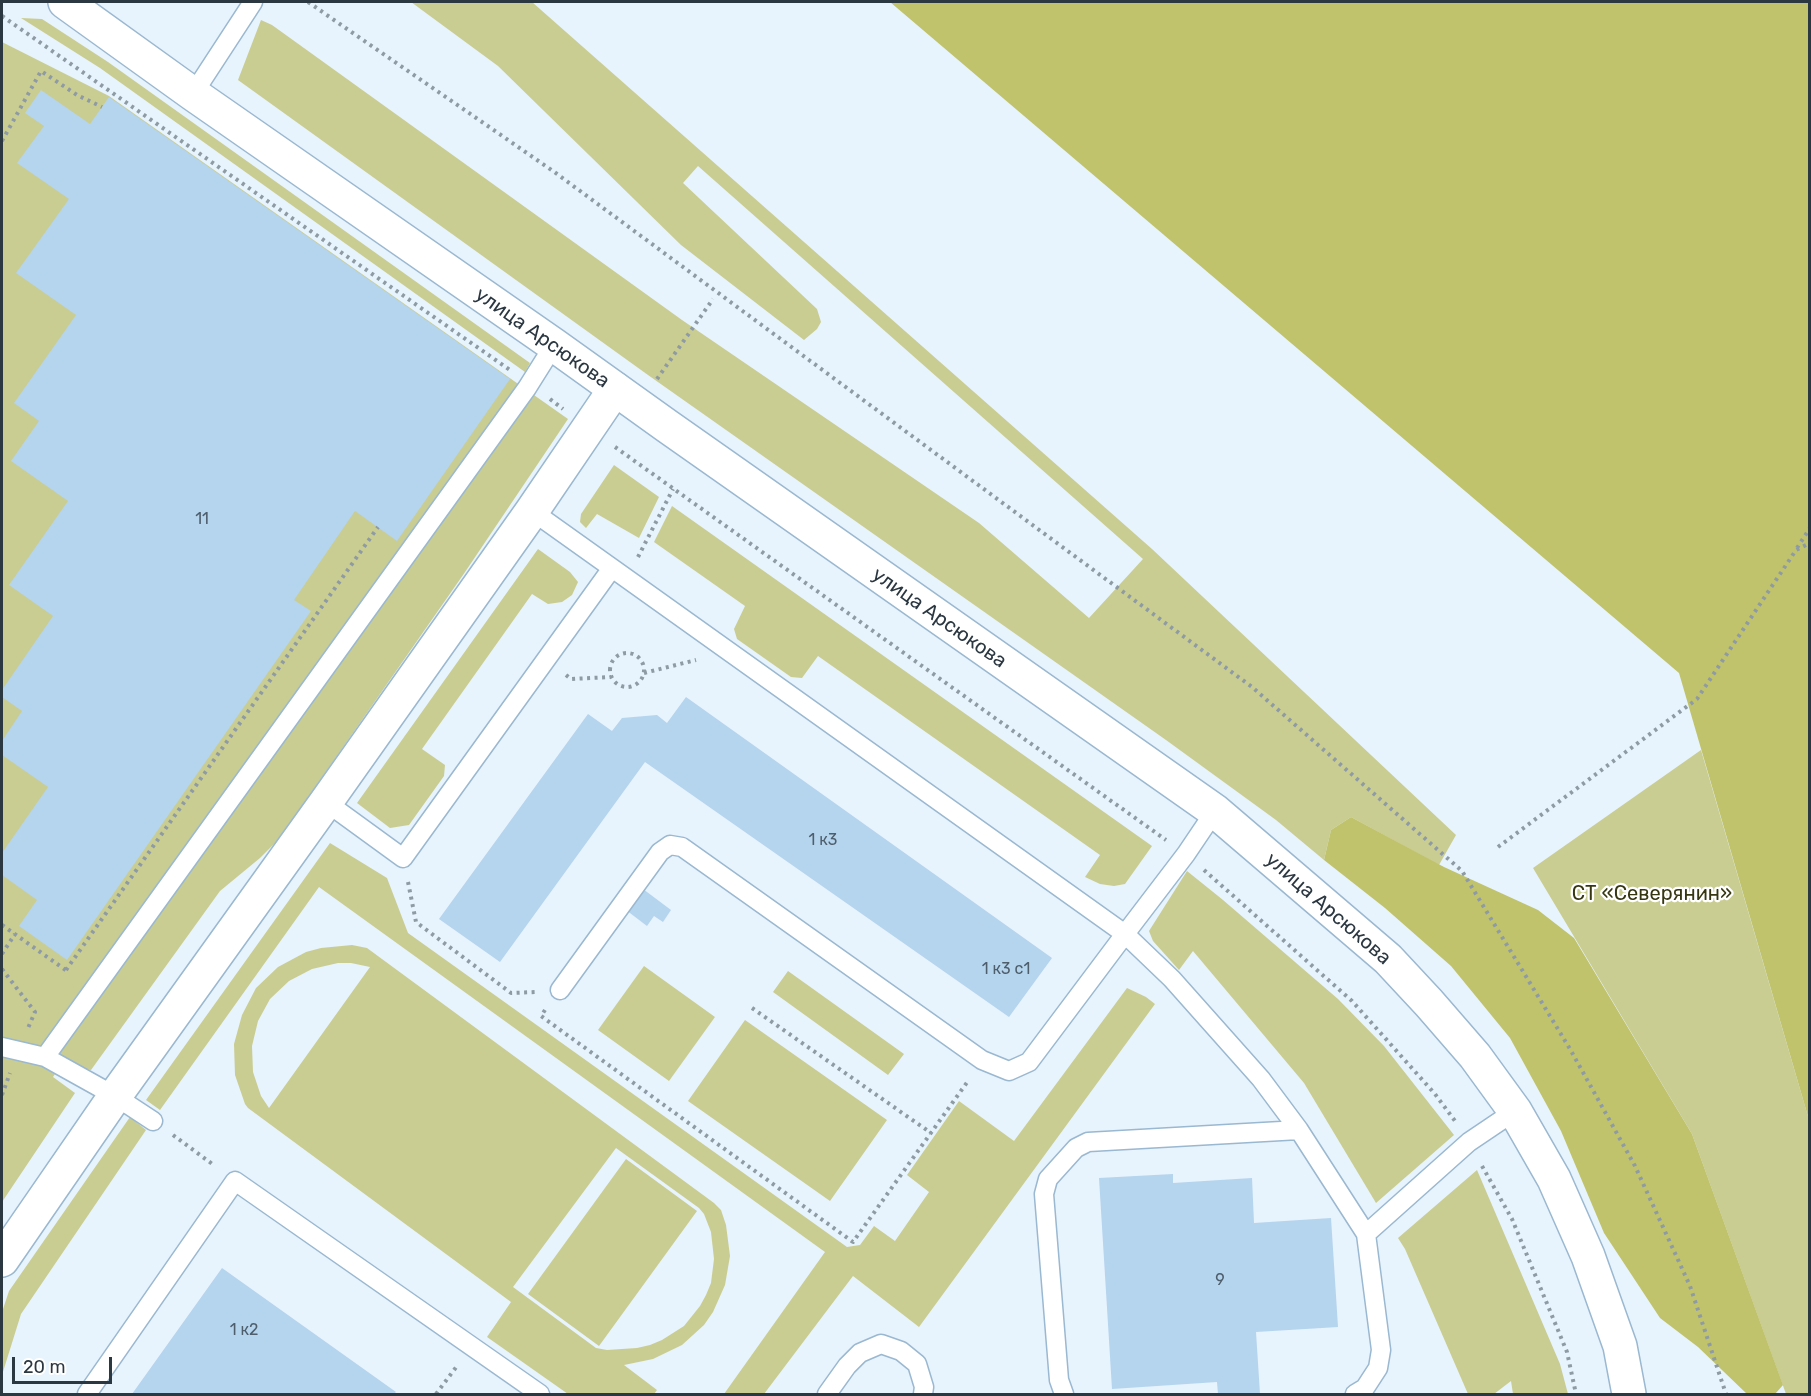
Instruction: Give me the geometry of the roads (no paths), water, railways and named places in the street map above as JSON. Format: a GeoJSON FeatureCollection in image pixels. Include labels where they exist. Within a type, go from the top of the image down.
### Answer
{"type":"FeatureCollection","features":[{"type":"Feature","properties":{"kind":"street","name":"улица Арсюкова"},"geometry":{"type":"LineString","coordinates":[[65,2],[1215,811],[1388,959],[1475,1056],[1515,1111],[1554,1179],[1588,1256],[1620,1346],[1629,1395]]}},
{"type":"Feature","properties":{"kind":"street"},"geometry":{"type":"LineString","coordinates":[[2,1260],[115,1096],[532,511],[615,389]]}},
{"type":"Feature","properties":{"kind":"lane"},"geometry":{"type":"LineString","coordinates":[[193,94],[253,2]]}},
{"type":"Feature","properties":{"kind":"lane"},"geometry":{"type":"LineString","coordinates":[[45,1057],[555,345]]}},
{"type":"Feature","properties":{"kind":"lane"},"geometry":{"type":"LineString","coordinates":[[532,511],[1125,934],[1172,980],[1261,1079],[1299,1130],[1366,1234],[1381,1350],[1378,1368],[1365,1388],[1355,1395]]}},
{"type":"Feature","properties":{"kind":"lane"},"geometry":{"type":"LineString","coordinates":[[326,802],[403,858],[546,660],[620,574]]}},
{"type":"Feature","properties":{"kind":"lane"},"geometry":{"type":"LineString","coordinates":[[560,990],[660,852],[670,845],[682,847],[982,1060],[1009,1071],[1029,1062],[1186,854],[1215,811]]}},
{"type":"Feature","properties":{"kind":"lane"},"geometry":{"type":"LineString","coordinates":[[10,1049],[45,1057],[153,1120]]}},
{"type":"Feature","properties":{"kind":"lane"},"geometry":{"type":"LineString","coordinates":[[1366,1234],[1469,1142],[1515,1111]]}},
{"type":"Feature","properties":{"kind":"lane"},"geometry":{"type":"LineString","coordinates":[[1064,1395],[1059,1380],[1044,1194],[1048,1179],[1076,1148],[1088,1142],[1299,1130]]}},
{"type":"Feature","properties":{"kind":"lane"},"geometry":{"type":"LineString","coordinates":[[87,1395],[235,1181],[540,1395]]}},
{"type":"Feature","properties":{"kind":"lane"},"geometry":{"type":"LineString","coordinates":[[827,1395],[847,1366],[860,1353],[881,1344],[901,1351],[917,1364],[924,1387],[923,1395]]}},
{"type":"Feature","properties":{"kind":"park label","name":"СТ «Северянин»"},"geometry":{"type":"Point","coordinates":[1652,894]}}]}
